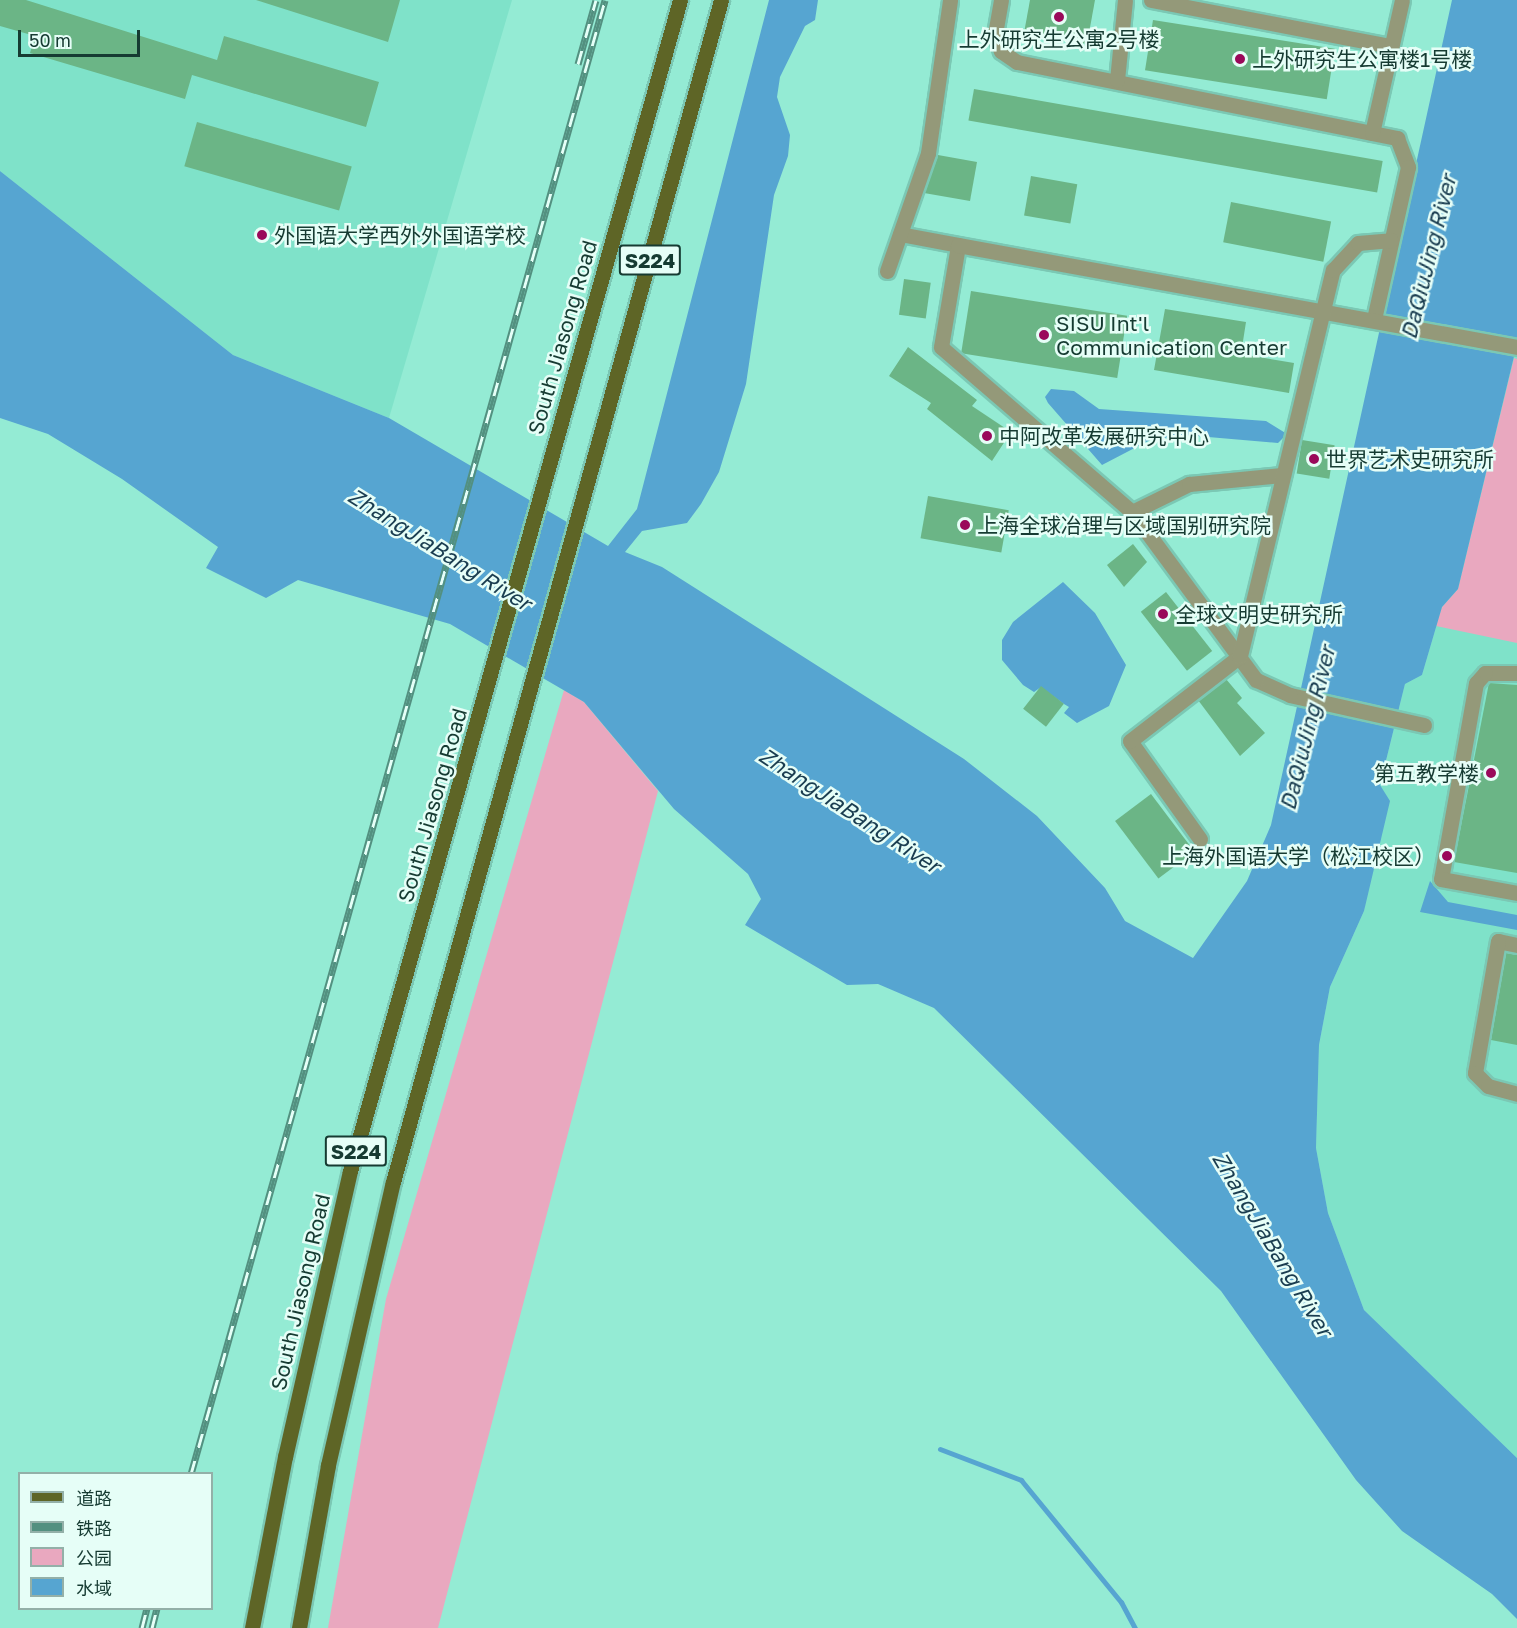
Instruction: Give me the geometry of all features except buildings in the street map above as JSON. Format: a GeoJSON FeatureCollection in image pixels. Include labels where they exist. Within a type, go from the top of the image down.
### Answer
{"type":"FeatureCollection","features":[{"type":"Feature","properties":{"kind":"main road","name":"South Jiasong Road"},"geometry":{"type":"LineString","coordinates":[[252,1628],[285,1456],[350,1171],[489,682],[542,482],[680,0]]}},
{"type":"Feature","properties":{"kind":"main road","name":"S224"},"geometry":{"type":"LineString","coordinates":[[299,1628],[328,1465],[393,1182],[722,0]]}},
{"type":"Feature","properties":{"kind":"street"},"geometry":{"type":"LineString","coordinates":[[887,271],[928,153],[950,0]]}},
{"type":"Feature","properties":{"kind":"street"},"geometry":{"type":"LineString","coordinates":[[1001,0],[995,34],[1001,51],[1017,62],[1117,80],[1397,138],[1408,167],[1374,319]]}},
{"type":"Feature","properties":{"kind":"street"},"geometry":{"type":"LineString","coordinates":[[1117,80],[1125,0]]}},
{"type":"Feature","properties":{"kind":"street"},"geometry":{"type":"LineString","coordinates":[[1151,0],[1391,46]]}},
{"type":"Feature","properties":{"kind":"street"},"geometry":{"type":"LineString","coordinates":[[1372,133],[1402,0]]}},
{"type":"Feature","properties":{"kind":"street"},"geometry":{"type":"LineString","coordinates":[[900,234],[1517,347]]}},
{"type":"Feature","properties":{"kind":"street"},"geometry":{"type":"LineString","coordinates":[[1200,839],[1130,741],[1240,656],[1320,310],[1334,270],[1358,243],[1391,240]]}},
{"type":"Feature","properties":{"kind":"street"},"geometry":{"type":"LineString","coordinates":[[958,245],[941,347],[1132,512],[1256,680],[1290,695],[1424,725]]}},
{"type":"Feature","properties":{"kind":"street"},"geometry":{"type":"LineString","coordinates":[[1132,512],[1189,483],[1282,476]]}},
{"type":"Feature","properties":{"kind":"street"},"geometry":{"type":"LineString","coordinates":[[1517,673],[1485,673],[1476,683],[1442,879],[1517,893]]}},
{"type":"Feature","properties":{"kind":"street"},"geometry":{"type":"LineString","coordinates":[[1517,945],[1498,942],[1475,1073],[1488,1086],[1517,1094]]}},
{"type":"Feature","properties":{"kind":"shaded area","name":"外国语大学西外外国语学校"},"geometry":{"type":"Polygon","coordinates":[[[0,0],[512,0],[389,418],[233,355],[0,171],[0,0]]]}},
{"type":"Feature","properties":{"kind":"shaded area","name":"上海外国语大学（松江校区）"},"geometry":{"type":"Polygon","coordinates":[[[1517,344],[1517,1458],[1364,1310],[1328,1213],[1316,1148],[1319,1045],[1330,987],[1364,911],[1380,785],[1405,684],[1422,675],[1442,607],[1458,589],[1517,344]]]}},
{"type":"Feature","properties":{"kind":"green space"},"geometry":{"type":"Polygon","coordinates":[[[1514,358],[1517,359],[1517,643],[1436,626],[1442,607],[1458,589],[1514,358]]]}},
{"type":"Feature","properties":{"kind":"green space"},"geometry":{"type":"Polygon","coordinates":[[[564,690],[584,702],[658,791],[438,1628],[328,1628],[386,1299],[564,690]]]}},
{"type":"Feature","properties":{"kind":"water"},"geometry":{"type":"Polygon","coordinates":[[[769,0],[818,0],[815,20],[805,26],[780,77],[777,97],[790,135],[788,156],[774,195],[746,384],[719,472],[701,504],[687,523],[642,531],[625,552],[662,567],[964,759],[1037,816],[1105,888],[1125,921],[1193,958],[1247,881],[1271,825],[1452,0],[1517,0],[1517,344],[1458,589],[1442,607],[1422,675],[1405,684],[1380,785],[1390,801],[1364,911],[1330,987],[1319,1045],[1316,1148],[1328,1213],[1364,1310],[1517,1458],[1517,1619],[1492,1594],[1402,1531],[1356,1480],[1221,1291],[934,1008],[878,984],[847,985],[745,925],[761,899],[748,874],[674,809],[584,702],[450,624],[298,580],[266,598],[206,568],[218,547],[122,479],[48,434],[0,418],[0,171],[233,355],[389,418],[608,546],[637,509],[769,0]]]}},
{"type":"Feature","properties":{"kind":"water"},"geometry":{"type":"Polygon","coordinates":[[[1051,389],[1074,391],[1099,409],[1266,421],[1287,434],[1278,443],[1185,435],[1150,440],[1102,465],[1048,403],[1045,397],[1051,389]]]}},
{"type":"Feature","properties":{"kind":"water"},"geometry":{"type":"Polygon","coordinates":[[[1063,582],[1095,613],[1126,665],[1109,706],[1077,723],[1064,713],[1069,707],[1041,687],[1034,692],[1023,685],[1002,660],[1002,640],[1013,622],[1063,582]]]}},
{"type":"Feature","properties":{"kind":"water"},"geometry":{"type":"Polygon","coordinates":[[[1430,881],[1448,902],[1517,915],[1517,930],[1420,912],[1430,881]]]}},
{"type":"Feature","properties":{"kind":"waterway"},"geometry":{"type":"LineString","coordinates":[[940,1449],[1021,1480],[1121,1602],[1135,1628]]}},
{"type":"Feature","properties":{"kind":"railway"},"geometry":{"type":"LineString","coordinates":[[578,64],[596,0]]}},
{"type":"Feature","properties":{"kind":"railway"},"geometry":{"type":"LineString","coordinates":[[192,1472],[605,0]]}},
{"type":"Feature","properties":{"kind":"railway"},"geometry":{"type":"LineString","coordinates":[[142,1628],[146,1610]]}},
{"type":"Feature","properties":{"kind":"railway"},"geometry":{"type":"LineString","coordinates":[[152,1628],[156,1610]]}},
{"type":"Feature","properties":{"kind":"place","name":"上外研究生公寓2号楼"},"geometry":{"type":"Point","coordinates":[1059,17]}},
{"type":"Feature","properties":{"kind":"place","name":"上外研究生公寓楼1号楼"},"geometry":{"type":"Point","coordinates":[1240,59]}},
{"type":"Feature","properties":{"kind":"place","name":"外国语大学西外外国语学校"},"geometry":{"type":"Point","coordinates":[262,235]}},
{"type":"Feature","properties":{"kind":"place","name":"SISU Int'l Communication Center"},"geometry":{"type":"Point","coordinates":[1044,335]}},
{"type":"Feature","properties":{"kind":"place","name":"中阿改革发展研究中心"},"geometry":{"type":"Point","coordinates":[987,436]}},
{"type":"Feature","properties":{"kind":"place","name":"世界艺术史研究所"},"geometry":{"type":"Point","coordinates":[1314,459]}},
{"type":"Feature","properties":{"kind":"place","name":"上海全球冶理与区域国别研究院"},"geometry":{"type":"Point","coordinates":[965,525]}},
{"type":"Feature","properties":{"kind":"place","name":"全球文明史研究所"},"geometry":{"type":"Point","coordinates":[1163,614]}},
{"type":"Feature","properties":{"kind":"place","name":"第五教学楼"},"geometry":{"type":"Point","coordinates":[1491,773]}},
{"type":"Feature","properties":{"kind":"place","name":"上海外国语大学（松江校区）"},"geometry":{"type":"Point","coordinates":[1447,856]}},
{"type":"Feature","properties":{"kind":"water label","name":"DaQiuJing River"},"geometry":{"type":"Point","coordinates":[1428,257]}},
{"type":"Feature","properties":{"kind":"water label","name":"ZhangJiaBang River"},"geometry":{"type":"Point","coordinates":[440,549]}},
{"type":"Feature","properties":{"kind":"water label","name":"DaQiuJing River"},"geometry":{"type":"Point","coordinates":[1307,728]}},
{"type":"Feature","properties":{"kind":"water label","name":"ZhangJiaBang River"},"geometry":{"type":"Point","coordinates":[850,810]}},
{"type":"Feature","properties":{"kind":"water label","name":"ZhangJiaBang River"},"geometry":{"type":"Point","coordinates":[1273,1244]}}]}
